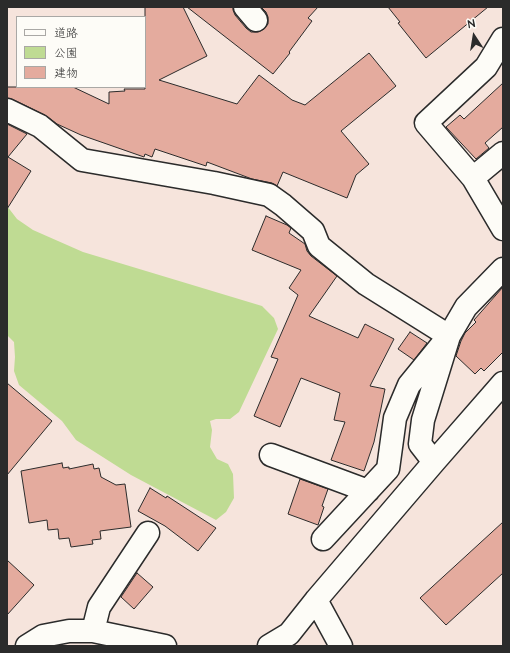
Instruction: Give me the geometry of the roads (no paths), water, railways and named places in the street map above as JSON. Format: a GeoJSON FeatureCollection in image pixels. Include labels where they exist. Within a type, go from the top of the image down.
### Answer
{"type":"FeatureCollection","features":[{"type":"Feature","properties":{"kind":"street"},"geometry":{"type":"LineString","coordinates":[[503,39],[486,67],[426,123],[473,178],[503,229]]}},
{"type":"Feature","properties":{"kind":"street"},"geometry":{"type":"LineString","coordinates":[[7,110],[40,126],[82,160],[214,183],[269,195],[313,231],[319,246],[366,284],[449,336]]}},
{"type":"Feature","properties":{"kind":"street"},"geometry":{"type":"LineString","coordinates":[[473,178],[503,153]]}},
{"type":"Feature","properties":{"kind":"street"},"geometry":{"type":"LineString","coordinates":[[323,540],[388,469],[395,418],[409,385],[449,336],[466,307],[503,270]]}},
{"type":"Feature","properties":{"kind":"street"},"geometry":{"type":"LineString","coordinates":[[434,462],[420,444],[422,420],[449,336]]}},
{"type":"Feature","properties":{"kind":"street"},"geometry":{"type":"LineString","coordinates":[[269,646],[289,634],[316,600],[503,383]]}},
{"type":"Feature","properties":{"kind":"street"},"geometry":{"type":"LineString","coordinates":[[271,456],[368,491]]}},
{"type":"Feature","properties":{"kind":"street"},"geometry":{"type":"LineString","coordinates":[[93,631],[99,607],[148,533]]}},
{"type":"Feature","properties":{"kind":"street"},"geometry":{"type":"LineString","coordinates":[[316,600],[341,646]]}},
{"type":"Feature","properties":{"kind":"street"},"geometry":{"type":"LineString","coordinates":[[27,646],[43,636],[69,631],[93,631],[165,646]]}}]}
